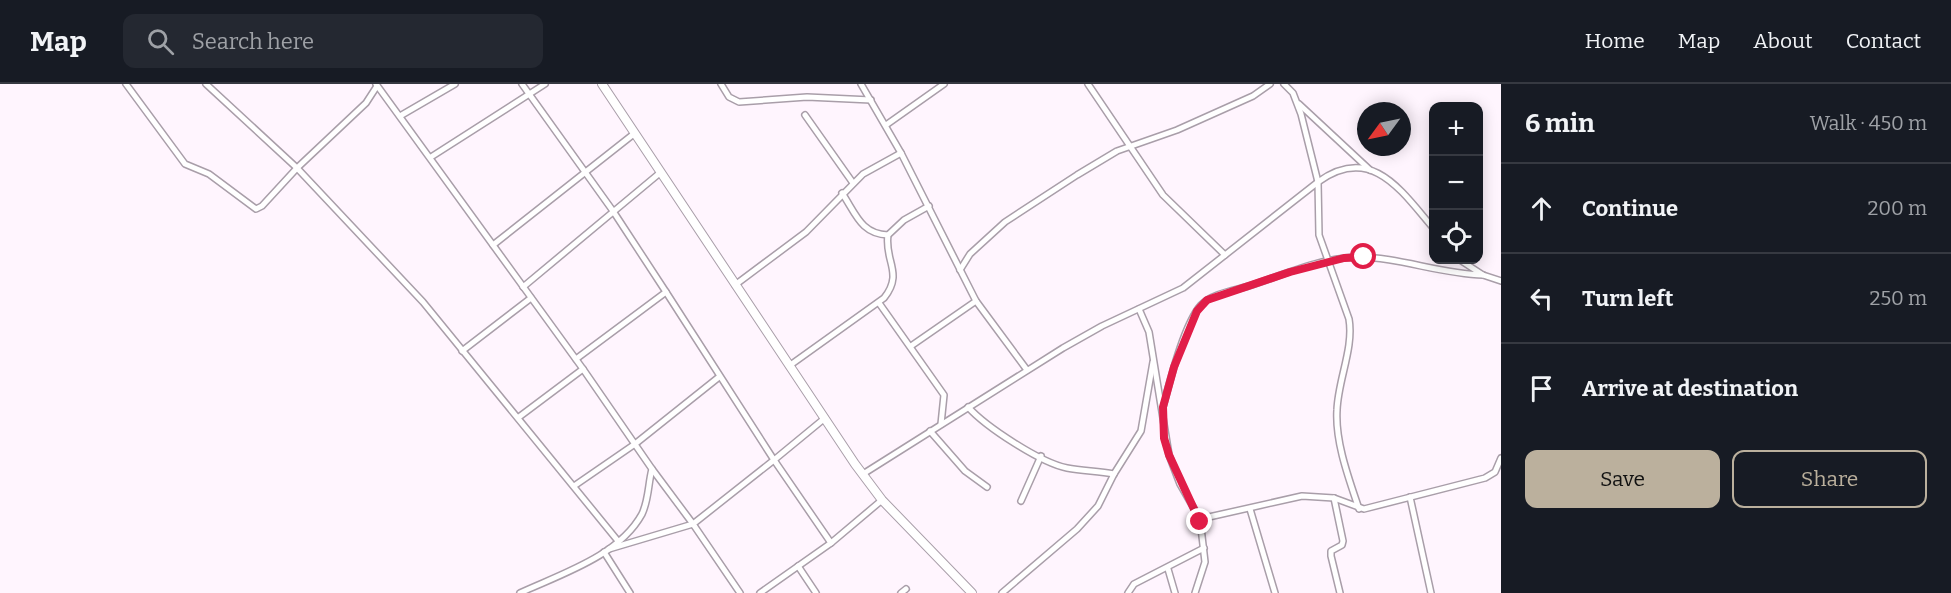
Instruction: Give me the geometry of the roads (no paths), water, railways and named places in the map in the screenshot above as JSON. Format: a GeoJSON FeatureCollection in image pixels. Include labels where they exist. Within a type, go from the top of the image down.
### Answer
{"type":"FeatureCollection","features":[{"type":"Feature","properties":{"kind":"street"},"geometry":{"type":"LineString","coordinates":[[126,84],[185,164],[222,183],[249,206],[256,209],[262,206],[297,168],[366,103],[377,85],[576,359],[740,593]]}},
{"type":"Feature","properties":{"kind":"street"},"geometry":{"type":"LineString","coordinates":[[206,84],[297,168],[415,293],[519,417],[618,541]]}},
{"type":"Feature","properties":{"kind":"street"},"geometry":{"type":"LineString","coordinates":[[400,117],[455,84]]}},
{"type":"Feature","properties":{"kind":"street"},"geometry":{"type":"LineString","coordinates":[[522,84],[613,211],[719,377],[831,543]]}},
{"type":"Feature","properties":{"kind":"street"},"geometry":{"type":"LineString","coordinates":[[431,157],[545,84]]}},
{"type":"Feature","properties":{"kind":"street"},"geometry":{"type":"LineString","coordinates":[[602,84],[863,474],[882,500],[972,593]]}},
{"type":"Feature","properties":{"kind":"street"},"geometry":{"type":"LineString","coordinates":[[721,84],[729,97],[739,102],[807,97],[871,100]]}},
{"type":"Feature","properties":{"kind":"street"},"geometry":{"type":"LineString","coordinates":[[861,84],[901,153],[976,301],[1027,370]]}},
{"type":"Feature","properties":{"kind":"street"},"geometry":{"type":"LineString","coordinates":[[886,126],[944,84]]}},
{"type":"Feature","properties":{"kind":"street"},"geometry":{"type":"LineString","coordinates":[[1088,84],[1163,195],[1224,255]]}},
{"type":"Feature","properties":{"kind":"street"},"geometry":{"type":"LineString","coordinates":[[960,270],[982,241],[1018,212],[1129,146],[1178,130],[1253,96],[1270,84]]}},
{"type":"Feature","properties":{"kind":"street"},"geometry":{"type":"LineString","coordinates":[[1285,84],[1297,102],[1370,170]]}},
{"type":"Feature","properties":{"kind":"street"},"geometry":{"type":"LineString","coordinates":[[1297,102],[1317,182],[1319,235],[1330,261],[1350,327],[1337,416],[1349,480],[1359,509]]}},
{"type":"Feature","properties":{"kind":"street"},"geometry":{"type":"LineString","coordinates":[[805,115],[853,183]]}},
{"type":"Feature","properties":{"kind":"street"},"geometry":{"type":"LineString","coordinates":[[493,245],[635,134]]}},
{"type":"Feature","properties":{"kind":"street"},"geometry":{"type":"LineString","coordinates":[[735,285],[806,232],[853,183],[878,164],[901,153]]}},
{"type":"Feature","properties":{"kind":"street"},"geometry":{"type":"LineString","coordinates":[[863,474],[1027,370],[1102,326],[1183,288],[1317,182],[1336,170],[1370,170],[1386,176],[1395,183],[1429,223]]}},
{"type":"Feature","properties":{"kind":"street"},"geometry":{"type":"LineString","coordinates":[[523,287],[661,172]]}},
{"type":"Feature","properties":{"kind":"street"},"geometry":{"type":"LineString","coordinates":[[842,192],[865,228],[874,235],[888,235],[904,220],[929,206]]}},
{"type":"Feature","properties":{"kind":"street"},"geometry":{"type":"LineString","coordinates":[[789,366],[879,303],[893,286],[894,268],[888,235]]}},
{"type":"Feature","properties":{"kind":"street"},"geometry":{"type":"LineString","coordinates":[[1163,407],[1181,348],[1194,315],[1203,303],[1330,261],[1364,257],[1457,275],[1483,275]]}},
{"type":"Feature","properties":{"kind":"street"},"geometry":{"type":"LineString","coordinates":[[1466,264],[1483,275],[1501,281]]}},
{"type":"Feature","properties":{"kind":"street"},"geometry":{"type":"LineString","coordinates":[[576,359],[666,292]]}},
{"type":"Feature","properties":{"kind":"street"},"geometry":{"type":"LineString","coordinates":[[462,351],[531,298]]}},
{"type":"Feature","properties":{"kind":"street"},"geometry":{"type":"LineString","coordinates":[[911,346],[976,301]]}},
{"type":"Feature","properties":{"kind":"street"},"geometry":{"type":"LineString","coordinates":[[879,303],[945,398],[940,424]]}},
{"type":"Feature","properties":{"kind":"street"},"geometry":{"type":"LineString","coordinates":[[1138,309],[1146,322],[1163,407],[1164,438],[1169,455],[1180,484],[1200,519],[1204,570],[1195,593]]}},
{"type":"Feature","properties":{"kind":"street"},"geometry":{"type":"LineString","coordinates":[[1002,593],[1090,516],[1103,498],[1114,474],[1141,431],[1154,362]]}},
{"type":"Feature","properties":{"kind":"street"},"geometry":{"type":"LineString","coordinates":[[519,417],[583,369]]}},
{"type":"Feature","properties":{"kind":"street"},"geometry":{"type":"LineString","coordinates":[[574,486],[635,444],[719,377]]}},
{"type":"Feature","properties":{"kind":"street"},"geometry":{"type":"LineString","coordinates":[[968,407],[982,422],[1066,468],[1114,474]]}},
{"type":"Feature","properties":{"kind":"street"},"geometry":{"type":"LineString","coordinates":[[520,593],[606,551],[693,525],[825,418]]}},
{"type":"Feature","properties":{"kind":"street"},"geometry":{"type":"LineString","coordinates":[[930,431],[965,471],[987,487]]}},
{"type":"Feature","properties":{"kind":"street"},"geometry":{"type":"LineString","coordinates":[[1021,501],[1041,456]]}},
{"type":"Feature","properties":{"kind":"street"},"geometry":{"type":"LineString","coordinates":[[1200,519],[1302,496],[1334,498],[1359,509],[1485,478],[1495,472],[1501,458]]}},
{"type":"Feature","properties":{"kind":"street"},"geometry":{"type":"LineString","coordinates":[[606,551],[627,534],[642,514],[648,499],[652,469]]}},
{"type":"Feature","properties":{"kind":"street"},"geometry":{"type":"LineString","coordinates":[[1410,497],[1431,593]]}},
{"type":"Feature","properties":{"kind":"street"},"geometry":{"type":"LineString","coordinates":[[1334,498],[1343,541],[1331,552],[1331,556],[1340,593]]}},
{"type":"Feature","properties":{"kind":"street"},"geometry":{"type":"LineString","coordinates":[[760,593],[831,543],[882,500]]}},
{"type":"Feature","properties":{"kind":"street"},"geometry":{"type":"LineString","coordinates":[[1250,509],[1275,593]]}},
{"type":"Feature","properties":{"kind":"street"},"geometry":{"type":"LineString","coordinates":[[1128,593],[1134,584],[1168,570],[1204,548]]}},
{"type":"Feature","properties":{"kind":"street"},"geometry":{"type":"LineString","coordinates":[[606,551],[630,593]]}},
{"type":"Feature","properties":{"kind":"street"},"geometry":{"type":"LineString","coordinates":[[798,566],[816,593]]}},
{"type":"Feature","properties":{"kind":"street"},"geometry":{"type":"LineString","coordinates":[[1168,570],[1175,593]]}}]}
